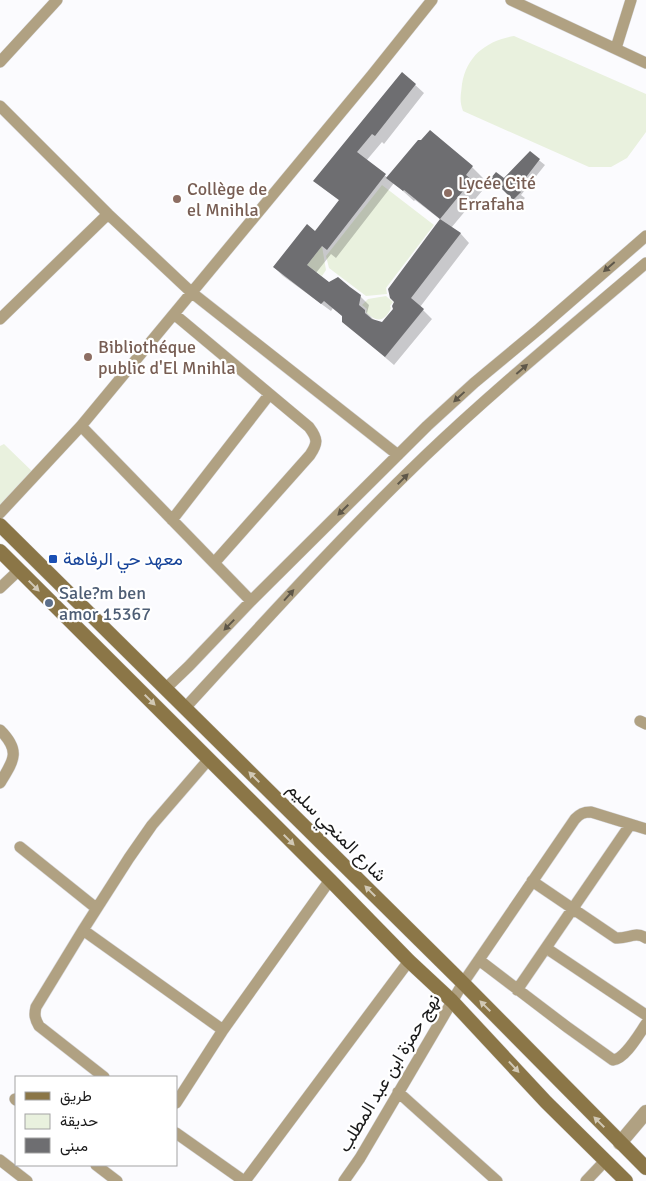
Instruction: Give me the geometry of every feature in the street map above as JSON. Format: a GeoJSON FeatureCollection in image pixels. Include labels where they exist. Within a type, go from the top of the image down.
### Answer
{"type":"FeatureCollection","features":[{"type":"Feature","properties":{"kind":"main road","name":"شارع المنجي سليم"},"geometry":{"type":"LineString","coordinates":[[0,525],[463,983],[646,1168]]}},
{"type":"Feature","properties":{"kind":"main road"},"geometry":{"type":"LineString","coordinates":[[0,551],[409,961],[452,1001],[546,1102],[626,1181]]}},
{"type":"Feature","properties":{"kind":"street"},"geometry":{"type":"LineString","coordinates":[[0,62],[57,0]]}},
{"type":"Feature","properties":{"kind":"street"},"geometry":{"type":"LineString","coordinates":[[0,512],[80,426],[378,69],[432,0]]}},
{"type":"Feature","properties":{"kind":"street"},"geometry":{"type":"LineString","coordinates":[[511,0],[646,63]]}},
{"type":"Feature","properties":{"kind":"street"},"geometry":{"type":"LineString","coordinates":[[616,48],[631,0]]}},
{"type":"Feature","properties":{"kind":"street"},"geometry":{"type":"LineString","coordinates":[[0,106],[108,214],[191,292],[398,455]]}},
{"type":"Feature","properties":{"kind":"street"},"geometry":{"type":"LineString","coordinates":[[0,319],[108,214]]}},
{"type":"Feature","properties":{"kind":"street"},"geometry":{"type":"LineString","coordinates":[[165,689],[427,426],[474,383],[646,236]]}},
{"type":"Feature","properties":{"kind":"street"},"geometry":{"type":"LineString","coordinates":[[185,708],[297,586],[424,458],[488,398],[646,263]]}},
{"type":"Feature","properties":{"kind":"street"},"geometry":{"type":"LineString","coordinates":[[174,314],[309,428],[316,440],[315,448],[310,455],[214,563]]}},
{"type":"Feature","properties":{"kind":"street"},"geometry":{"type":"LineString","coordinates":[[474,383],[488,398]]}},
{"type":"Feature","properties":{"kind":"street"},"geometry":{"type":"LineString","coordinates":[[172,520],[269,395]]}},
{"type":"Feature","properties":{"kind":"street"},"geometry":{"type":"LineString","coordinates":[[80,426],[251,601]]}},
{"type":"Feature","properties":{"kind":"street"},"geometry":{"type":"LineString","coordinates":[[0,588],[19,570]]}},
{"type":"Feature","properties":{"kind":"street"},"geometry":{"type":"LineString","coordinates":[[0,730],[12,744],[14,751],[9,768],[0,782]]}},
{"type":"Feature","properties":{"kind":"street"},"geometry":{"type":"LineString","coordinates":[[103,1076],[39,1026],[34,1014],[36,1007],[128,858],[152,826],[209,760]]}},
{"type":"Feature","properties":{"kind":"street","name":"نهج حمزة ابن عبد المطلب"},"geometry":{"type":"LineString","coordinates":[[344,1181],[360,1158],[463,983],[579,814],[591,812],[646,829]]}},
{"type":"Feature","properties":{"kind":"street"},"geometry":{"type":"LineString","coordinates":[[517,990],[630,825]]}},
{"type":"Feature","properties":{"kind":"street"},"geometry":{"type":"LineString","coordinates":[[20,847],[96,908]]}},
{"type":"Feature","properties":{"kind":"street"},"geometry":{"type":"LineString","coordinates":[[178,1100],[223,1030],[330,880]]}},
{"type":"Feature","properties":{"kind":"street"},"geometry":{"type":"LineString","coordinates":[[532,882],[616,938],[620,939],[637,934],[646,938]]}},
{"type":"Feature","properties":{"kind":"street"},"geometry":{"type":"LineString","coordinates":[[83,930],[223,1030]]}},
{"type":"Feature","properties":{"kind":"street"},"geometry":{"type":"LineString","coordinates":[[546,948],[646,1015]]}},
{"type":"Feature","properties":{"kind":"street"},"geometry":{"type":"LineString","coordinates":[[479,960],[613,1060],[623,1056],[646,1024]]}},
{"type":"Feature","properties":{"kind":"street"},"geometry":{"type":"LineString","coordinates":[[178,1134],[244,1181],[409,961]]}},
{"type":"Feature","properties":{"kind":"street"},"geometry":{"type":"LineString","coordinates":[[398,1092],[497,1181]]}},
{"type":"Feature","properties":{"kind":"street"},"geometry":{"type":"LineString","coordinates":[[620,1143],[646,1112]]}},
{"type":"Feature","properties":{"kind":"street"},"geometry":{"type":"LineString","coordinates":[[0,1160],[27,1181]]}},
{"type":"Feature","properties":{"kind":"street"},"geometry":{"type":"LineString","coordinates":[[586,1181],[605,1161]]}},
{"type":"Feature","properties":{"kind":"street"},"geometry":{"type":"LineString","coordinates":[[97,1166],[117,1181]]}},
{"type":"Feature","properties":{"kind":"green space"},"geometry":{"type":"Polygon","coordinates":[[[514,36],[646,94],[646,132],[627,158],[611,167],[589,167],[463,111],[461,101],[462,84],[468,65],[487,46],[504,38],[514,36]]]}},
{"type":"Feature","properties":{"kind":"green space"},"geometry":{"type":"Polygon","coordinates":[[[382,185],[434,225],[386,288],[387,294],[366,296],[329,268],[326,256],[382,185]]]}},
{"type":"Feature","properties":{"kind":"green space"},"geometry":{"type":"Polygon","coordinates":[[[322,246],[326,270],[322,276],[307,265],[322,246]]]}},
{"type":"Feature","properties":{"kind":"green space"},"geometry":{"type":"Polygon","coordinates":[[[386,296],[393,302],[389,313],[383,318],[373,318],[362,305],[368,299],[386,296]]]}},
{"type":"Feature","properties":{"kind":"green space"},"geometry":{"type":"Polygon","coordinates":[[[4,444],[38,477],[0,511],[0,446],[4,444]]]}},
{"type":"Feature","properties":{"kind":"building"},"geometry":{"type":"Polygon","coordinates":[[[402,72],[416,84],[375,136],[372,134],[357,152],[386,174],[327,250],[322,246],[307,265],[329,282],[338,277],[361,295],[359,305],[365,310],[365,313],[372,319],[382,322],[393,309],[394,302],[390,298],[388,289],[440,219],[461,233],[411,298],[424,309],[385,357],[342,322],[342,316],[324,301],[321,304],[273,267],[307,224],[315,231],[339,200],[313,181],[402,72]]]}},
{"type":"Feature","properties":{"kind":"building"},"geometry":{"type":"Polygon","coordinates":[[[430,130],[473,166],[466,175],[472,180],[440,219],[386,178],[418,140],[421,140],[430,130]]]}},
{"type":"Feature","properties":{"kind":"building"},"geometry":{"type":"Polygon","coordinates":[[[530,151],[540,159],[517,189],[521,192],[513,200],[491,178],[496,172],[504,178],[530,151]]]}},
{"type":"Feature","properties":{"kind":"place","name":"Lycée Cité Errafaha"},"geometry":{"type":"Point","coordinates":[448,193]}},
{"type":"Feature","properties":{"kind":"place","name":"Collège de el Mnihla"},"geometry":{"type":"Point","coordinates":[177,199]}},
{"type":"Feature","properties":{"kind":"place","name":"Bibliothéque public d'El Mnihla"},"geometry":{"type":"Point","coordinates":[88,357]}},
{"type":"Feature","properties":{"kind":"place","name":"معهد حي الرفاهة"},"geometry":{"type":"Point","coordinates":[53,559]}},
{"type":"Feature","properties":{"kind":"place","name":"Sale?m ben amor 15367"},"geometry":{"type":"Point","coordinates":[49,603]}}]}
